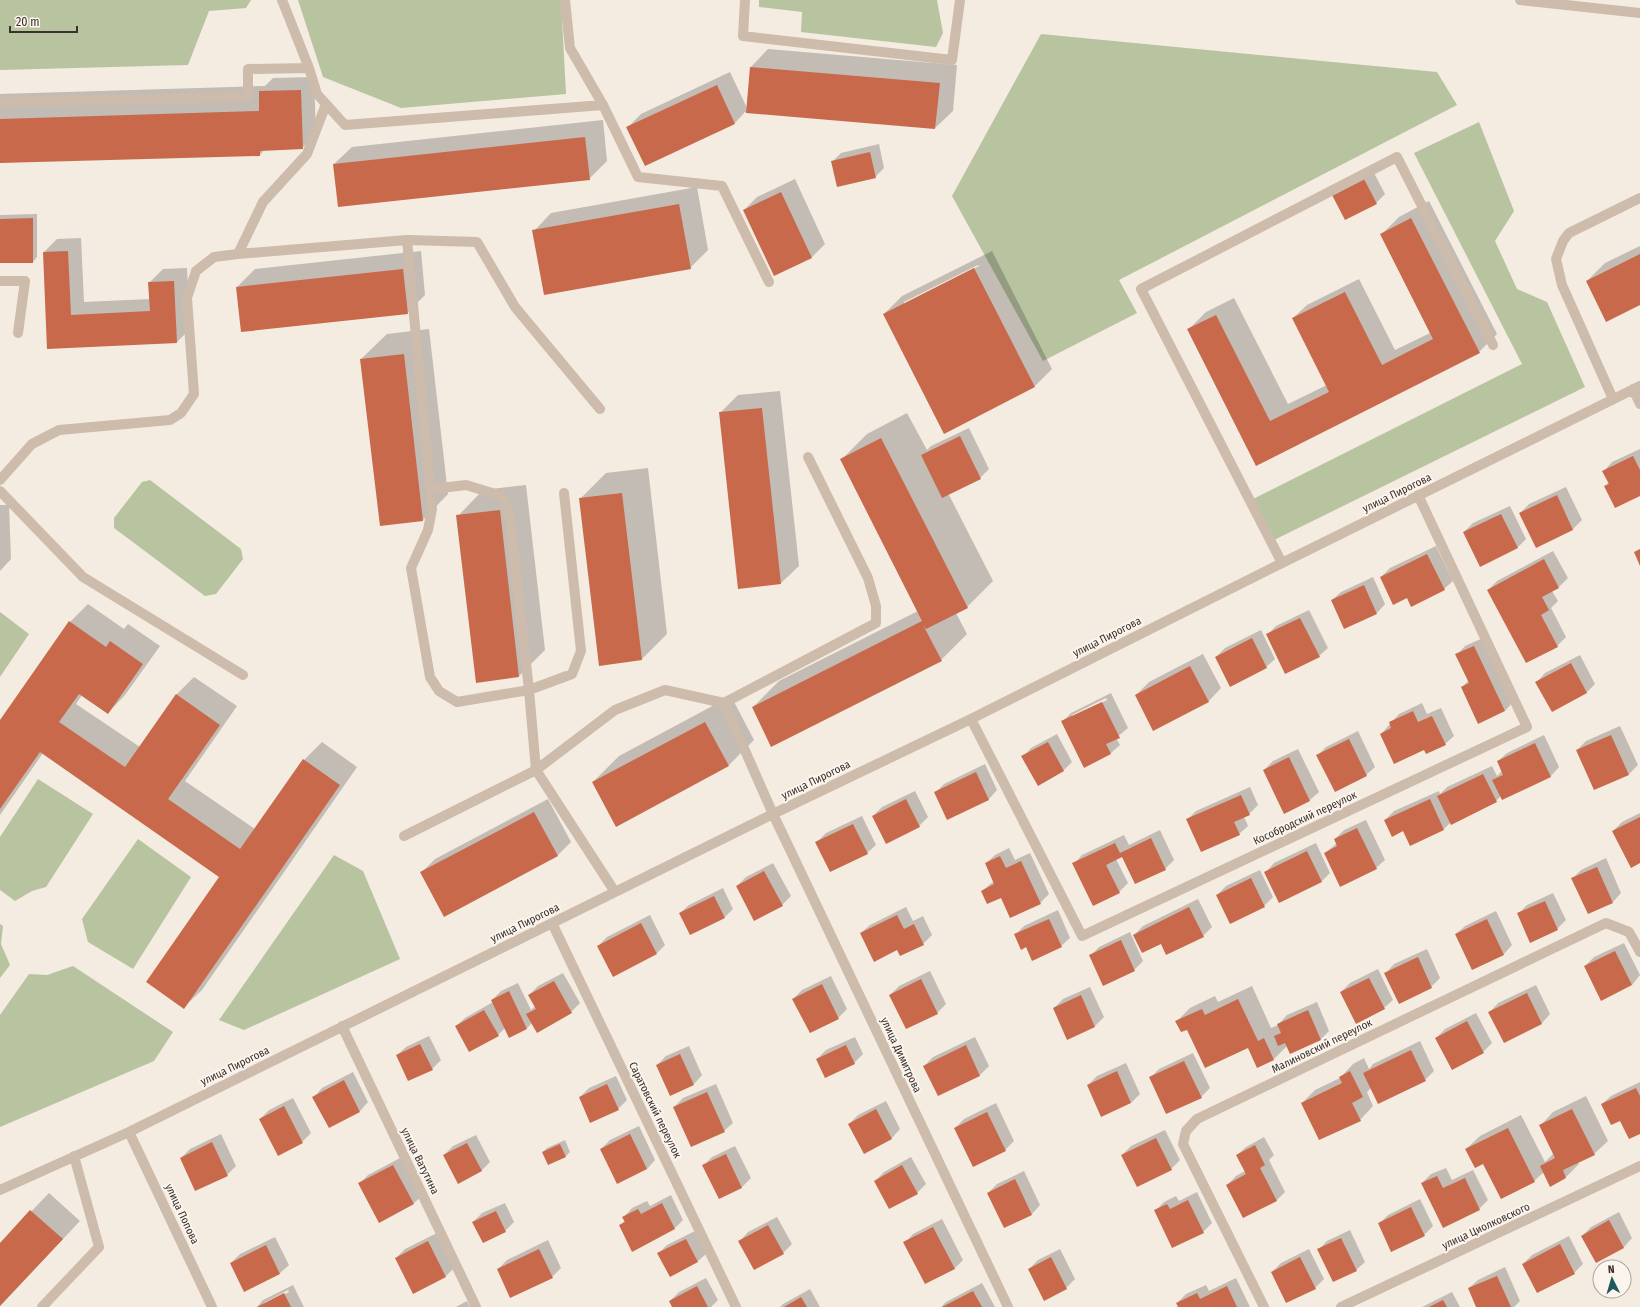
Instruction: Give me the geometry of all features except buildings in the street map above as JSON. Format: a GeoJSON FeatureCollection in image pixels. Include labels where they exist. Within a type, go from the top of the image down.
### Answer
{"type":"FeatureCollection","features":[{"type":"Feature","properties":{"kind":"street"},"geometry":{"type":"LineString","coordinates":[[282,0],[309,68],[317,94],[345,125],[603,105]]}},
{"type":"Feature","properties":{"kind":"street"},"geometry":{"type":"LineString","coordinates":[[565,0],[570,48],[603,105],[638,177],[722,186],[769,282]]}},
{"type":"Feature","properties":{"kind":"street"},"geometry":{"type":"LineString","coordinates":[[745,0],[744,36],[952,60],[960,0]]}},
{"type":"Feature","properties":{"kind":"street"},"geometry":{"type":"LineString","coordinates":[[1520,0],[1640,13]]}},
{"type":"Feature","properties":{"kind":"street"},"geometry":{"type":"LineString","coordinates":[[0,102],[248,97],[248,69],[309,68]]}},
{"type":"Feature","properties":{"kind":"street"},"geometry":{"type":"LineString","coordinates":[[238,254],[263,202],[307,154],[326,104]]}},
{"type":"Feature","properties":{"kind":"street"},"geometry":{"type":"LineString","coordinates":[[1282,563],[1141,289],[1397,157],[1493,345]]}},
{"type":"Feature","properties":{"kind":"street"},"geometry":{"type":"LineString","coordinates":[[1613,399],[1562,285],[1556,259],[1563,241],[1569,233],[1640,198]]}},
{"type":"Feature","properties":{"kind":"street"},"geometry":{"type":"LineString","coordinates":[[407,240],[432,489],[432,509],[428,530],[411,568],[430,677],[438,691],[457,702],[529,690],[572,674],[581,651],[564,493]]}},
{"type":"Feature","properties":{"kind":"street"},"geometry":{"type":"LineString","coordinates":[[0,480],[32,444],[59,430],[170,420],[181,414],[194,394],[187,298],[196,271],[214,257],[238,254],[407,240],[477,242],[515,308],[600,409]]}},
{"type":"Feature","properties":{"kind":"street"},"geometry":{"type":"LineString","coordinates":[[0,281],[25,281],[18,333]]}},
{"type":"Feature","properties":{"kind":"street"},"geometry":{"type":"LineString","coordinates":[[1637,388],[1640,404]]}},
{"type":"Feature","properties":{"kind":"street","name":"улица Пирогова"},"geometry":{"type":"LineString","coordinates":[[0,1190],[129,1132],[773,814],[971,719],[1418,495],[1637,388]]}},
{"type":"Feature","properties":{"kind":"street"},"geometry":{"type":"LineString","coordinates":[[404,836],[536,770],[616,710],[664,690],[724,703],[876,623],[876,606],[868,578],[808,457]]}},
{"type":"Feature","properties":{"kind":"street"},"geometry":{"type":"LineString","coordinates":[[432,489],[466,485],[502,496],[509,511],[529,690],[536,770],[615,892]]}},
{"type":"Feature","properties":{"kind":"street"},"geometry":{"type":"LineString","coordinates":[[0,491],[83,577],[243,675]]}},
{"type":"Feature","properties":{"kind":"street","name":"Кособродский переулок"},"geometry":{"type":"LineString","coordinates":[[971,719],[1082,936],[1527,727],[1418,495]]}},
{"type":"Feature","properties":{"kind":"street","name":"улица Димитрова"},"geometry":{"type":"LineString","coordinates":[[724,703],[773,814],[1008,1307]]}},
{"type":"Feature","properties":{"kind":"street","name":"Саратовский переулок"},"geometry":{"type":"LineString","coordinates":[[552,923],[736,1307]]}},
{"type":"Feature","properties":{"kind":"street","name":"Малиновский переулок"},"geometry":{"type":"LineString","coordinates":[[1264,1307],[1183,1144],[1186,1131],[1197,1119],[1606,923],[1629,932],[1640,952]]}},
{"type":"Feature","properties":{"kind":"street","name":"улица Ватутина"},"geometry":{"type":"LineString","coordinates":[[342,1026],[476,1307]]}},
{"type":"Feature","properties":{"kind":"street","name":"улица Попова"},"geometry":{"type":"LineString","coordinates":[[129,1132],[212,1307]]}},
{"type":"Feature","properties":{"kind":"street"},"geometry":{"type":"LineString","coordinates":[[42,1307],[99,1247],[74,1156]]}},
{"type":"Feature","properties":{"kind":"street","name":"улица Циолковского"},"geometry":{"type":"LineString","coordinates":[[1342,1307],[1640,1166]]}},
{"type":"Feature","properties":{"kind":"green space"},"geometry":{"type":"Polygon","coordinates":[[[0,0],[251,0],[246,8],[209,11],[188,65],[0,70],[0,0]]]}},
{"type":"Feature","properties":{"kind":"green space"},"geometry":{"type":"Polygon","coordinates":[[[298,0],[561,0],[566,94],[401,108],[323,77],[298,0]]]}},
{"type":"Feature","properties":{"kind":"green space"},"geometry":{"type":"Polygon","coordinates":[[[759,0],[937,0],[943,33],[936,47],[801,32],[802,12],[759,7],[759,0]]]}},
{"type":"Feature","properties":{"kind":"green space"},"geometry":{"type":"Polygon","coordinates":[[[1041,34],[1437,72],[1457,105],[1119,280],[1137,313],[1043,361],[952,196],[1041,34]]]}},
{"type":"Feature","properties":{"kind":"green space"},"geometry":{"type":"Polygon","coordinates":[[[1479,122],[1514,211],[1495,241],[1517,289],[1547,302],[1585,387],[1274,540],[1253,499],[1522,364],[1414,153],[1479,122]]]}},
{"type":"Feature","properties":{"kind":"green space"},"geometry":{"type":"Polygon","coordinates":[[[150,480],[241,549],[243,559],[216,594],[205,596],[114,528],[114,518],[142,482],[150,480]]]}},
{"type":"Feature","properties":{"kind":"green space"},"geometry":{"type":"Polygon","coordinates":[[[0,612],[29,634],[0,677],[0,612]]]}},
{"type":"Feature","properties":{"kind":"green space"},"geometry":{"type":"Polygon","coordinates":[[[38,779],[93,814],[46,887],[32,891],[15,901],[0,890],[0,837],[38,779]]]}},
{"type":"Feature","properties":{"kind":"green space"},"geometry":{"type":"Polygon","coordinates":[[[138,839],[191,877],[133,969],[88,942],[82,919],[138,839]]]}},
{"type":"Feature","properties":{"kind":"green space"},"geometry":{"type":"Polygon","coordinates":[[[334,855],[363,871],[400,959],[244,1030],[219,1020],[334,855]]]}},
{"type":"Feature","properties":{"kind":"green space"},"geometry":{"type":"Polygon","coordinates":[[[0,924],[3,926],[1,944],[10,965],[0,978],[0,924]]]}},
{"type":"Feature","properties":{"kind":"green space"},"geometry":{"type":"Polygon","coordinates":[[[73,966],[173,1032],[154,1061],[0,1127],[0,1015],[29,974],[47,975],[73,966]]]}}]}
